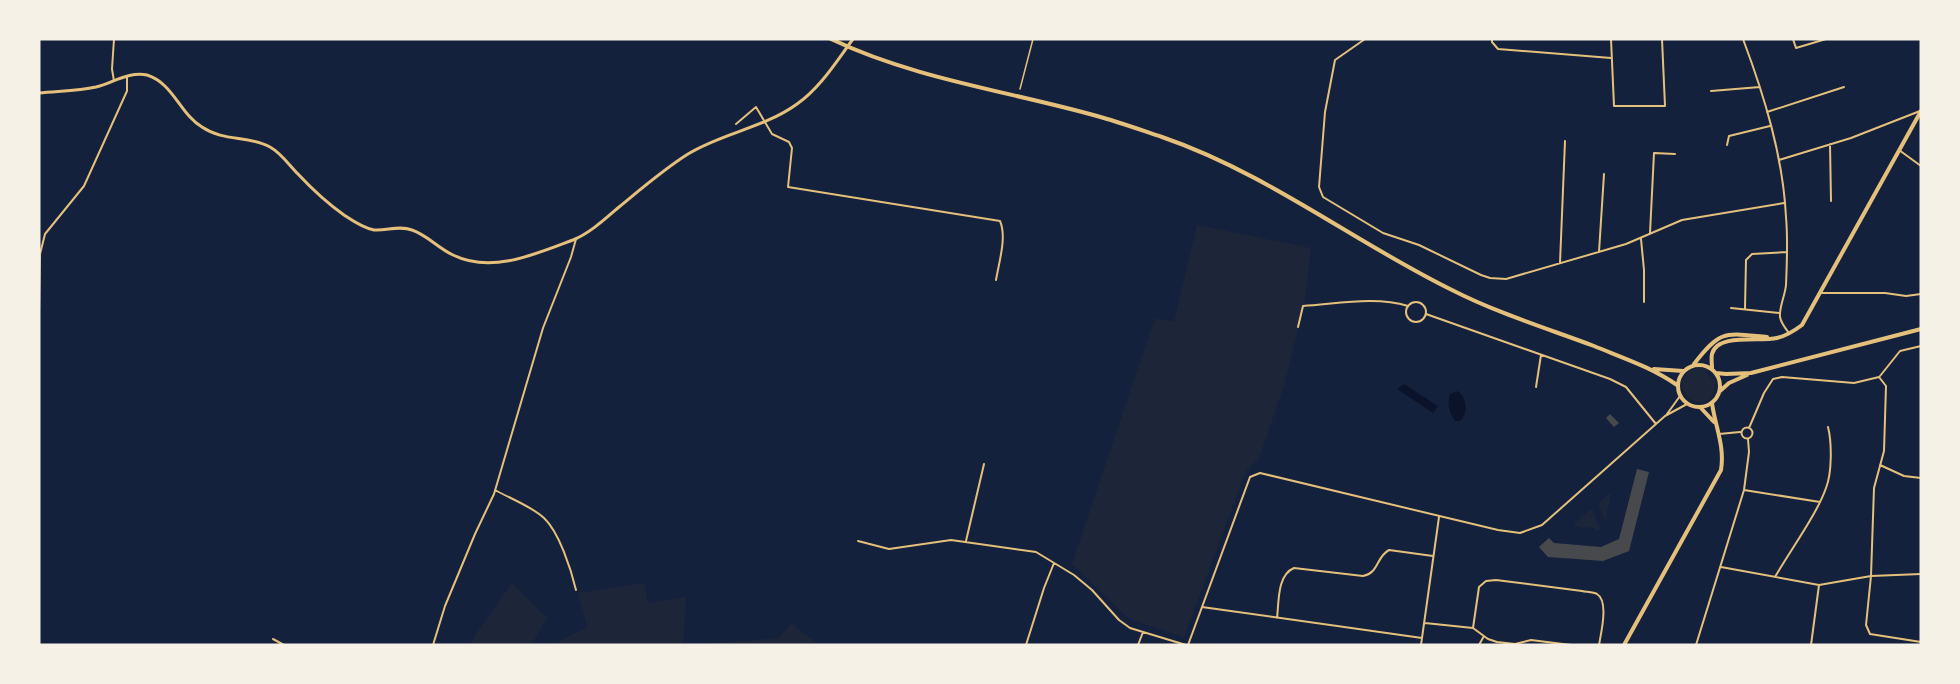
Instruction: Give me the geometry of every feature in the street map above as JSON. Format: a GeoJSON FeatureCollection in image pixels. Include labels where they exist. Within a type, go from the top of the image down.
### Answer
{"type":"FeatureCollection","features":[{"type":"Feature","properties":{"kind":"main road"},"geometry":{"type":"LineString","coordinates":[[831,39],[888,62],[961,84],[1096,116],[1211,156],[1278,190],[1417,273],[1455,292],[1499,311],[1651,368],[1677,385]]}},
{"type":"Feature","properties":{"kind":"main road"},"geometry":{"type":"LineString","coordinates":[[1712,368],[1712,353],[1716,347],[1726,341],[1777,338],[1802,326],[1921,110]]}},
{"type":"Feature","properties":{"kind":"main road"},"geometry":{"type":"LineString","coordinates":[[1777,338],[1741,334],[1719,336],[1694,364],[1683,371],[1677,385],[1680,396],[1687,404],[1700,407],[1712,403],[1729,383],[1751,373],[1921,329]]}},
{"type":"Feature","properties":{"kind":"main road"},"geometry":{"type":"LineString","coordinates":[[1694,364],[1703,364],[1712,368],[1719,378],[1720,391]]}},
{"type":"Feature","properties":{"kind":"main road"},"geometry":{"type":"LineString","coordinates":[[1651,368],[1683,371]]}},
{"type":"Feature","properties":{"kind":"main road"},"geometry":{"type":"LineString","coordinates":[[1716,373],[1751,373]]}},
{"type":"Feature","properties":{"kind":"main road"},"geometry":{"type":"LineString","coordinates":[[1712,403],[1714,423]]}},
{"type":"Feature","properties":{"kind":"main road"},"geometry":{"type":"LineString","coordinates":[[1624,645],[1721,470],[1723,457],[1719,434],[1714,423],[1700,407]]}},
{"type":"Feature","properties":{"kind":"street"},"geometry":{"type":"LineString","coordinates":[[114,39],[111,69],[114,81]]}},
{"type":"Feature","properties":{"kind":"street"},"geometry":{"type":"LineString","coordinates":[[39,93],[95,87],[140,74],[161,83],[198,125],[211,133],[268,146],[275,150],[322,198],[362,226],[374,230],[404,227],[414,230],[452,255],[481,263],[496,263],[576,239],[599,224],[688,154],[727,135],[785,112],[808,95],[852,39]]}},
{"type":"Feature","properties":{"kind":"street"},"geometry":{"type":"LineString","coordinates":[[1365,39],[1335,60],[1325,112],[1319,187],[1323,197],[1383,233],[1419,245],[1490,278],[1506,279],[1599,252],[1682,220],[1784,203]]}},
{"type":"Feature","properties":{"kind":"street"},"geometry":{"type":"LineString","coordinates":[[1492,39],[1498,49],[1611,58]]}},
{"type":"Feature","properties":{"kind":"street"},"geometry":{"type":"LineString","coordinates":[[1611,39],[1614,106],[1665,106],[1662,39]]}},
{"type":"Feature","properties":{"kind":"street"},"geometry":{"type":"LineString","coordinates":[[1743,39],[1760,87],[1779,160],[1786,216],[1787,252],[1785,288],[1780,313],[1781,321],[1789,334]]}},
{"type":"Feature","properties":{"kind":"street"},"geometry":{"type":"LineString","coordinates":[[1793,39],[1796,48],[1826,39]]}},
{"type":"Feature","properties":{"kind":"street"},"geometry":{"type":"LineString","coordinates":[[39,311],[40,254],[45,234],[84,186],[128,91],[127,77]]}},
{"type":"Feature","properties":{"kind":"street"},"geometry":{"type":"LineString","coordinates":[[1711,92],[1760,87]]}},
{"type":"Feature","properties":{"kind":"street"},"geometry":{"type":"LineString","coordinates":[[1767,112],[1844,87]]}},
{"type":"Feature","properties":{"kind":"street"},"geometry":{"type":"LineString","coordinates":[[736,124],[756,107],[772,134],[789,142],[792,148],[788,187],[1000,221],[1001,248],[996,280]]}},
{"type":"Feature","properties":{"kind":"street"},"geometry":{"type":"LineString","coordinates":[[1779,160],[1830,144],[1921,110]]}},
{"type":"Feature","properties":{"kind":"street"},"geometry":{"type":"LineString","coordinates":[[1727,145],[1729,136],[1770,126]]}},
{"type":"Feature","properties":{"kind":"street"},"geometry":{"type":"LineString","coordinates":[[1560,263],[1565,141]]}},
{"type":"Feature","properties":{"kind":"street"},"geometry":{"type":"LineString","coordinates":[[1830,144],[1831,201]]}},
{"type":"Feature","properties":{"kind":"street"},"geometry":{"type":"LineString","coordinates":[[1899,150],[1921,166]]}},
{"type":"Feature","properties":{"kind":"street"},"geometry":{"type":"LineString","coordinates":[[1650,233],[1654,153],[1675,154]]}},
{"type":"Feature","properties":{"kind":"street"},"geometry":{"type":"LineString","coordinates":[[1599,252],[1604,174]]}},
{"type":"Feature","properties":{"kind":"street"},"geometry":{"type":"LineString","coordinates":[[1641,237],[1644,302]]}},
{"type":"Feature","properties":{"kind":"street"},"geometry":{"type":"LineString","coordinates":[[433,645],[445,606],[495,490],[543,328],[576,239]]}},
{"type":"Feature","properties":{"kind":"street"},"geometry":{"type":"LineString","coordinates":[[1745,308],[1746,261],[1752,254],[1787,252]]}},
{"type":"Feature","properties":{"kind":"street"},"geometry":{"type":"LineString","coordinates":[[1819,293],[1885,293],[1896,296],[1921,294]]}},
{"type":"Feature","properties":{"kind":"street"},"geometry":{"type":"LineString","coordinates":[[1298,327],[1303,306],[1380,301],[1408,306]]}},
{"type":"Feature","properties":{"kind":"street"},"geometry":{"type":"LineString","coordinates":[[1413,302],[1419,302],[1426,308],[1426,314],[1420,321],[1411,320],[1407,315],[1408,306],[1413,302]]}},
{"type":"Feature","properties":{"kind":"street"},"geometry":{"type":"LineString","coordinates":[[1731,308],[1780,313]]}},
{"type":"Feature","properties":{"kind":"street"},"geometry":{"type":"LineString","coordinates":[[1426,314],[1610,379],[1626,387],[1656,424]]}},
{"type":"Feature","properties":{"kind":"street"},"geometry":{"type":"LineString","coordinates":[[1749,428],[1764,393],[1773,379],[1782,377],[1854,383],[1879,376],[1900,351],[1921,346]]}},
{"type":"Feature","properties":{"kind":"street"},"geometry":{"type":"LineString","coordinates":[[1536,387],[1541,355]]}},
{"type":"Feature","properties":{"kind":"street"},"geometry":{"type":"LineString","coordinates":[[1879,376],[1886,386],[1884,451],[1874,488],[1871,576],[1866,625],[1870,634],[1921,642]]}},
{"type":"Feature","properties":{"kind":"street"},"geometry":{"type":"LineString","coordinates":[[858,541],[889,549],[938,541],[966,541],[1036,552],[1092,590],[1119,620],[1130,628],[1187,645],[1250,477],[1254,474],[1260,473],[1439,517],[1520,533],[1542,525],[1665,416],[1680,396]]}},
{"type":"Feature","properties":{"kind":"street"},"geometry":{"type":"LineString","coordinates":[[1665,416],[1687,404]]}},
{"type":"Feature","properties":{"kind":"street"},"geometry":{"type":"LineString","coordinates":[[1775,577],[1820,502],[1827,486],[1831,440],[1828,427]]}},
{"type":"Feature","properties":{"kind":"street"},"geometry":{"type":"LineString","coordinates":[[1742,433],[1743,429],[1749,428]]}},
{"type":"Feature","properties":{"kind":"street"},"geometry":{"type":"LineString","coordinates":[[1696,645],[1744,490],[1749,452],[1748,439],[1753,434],[1749,428]]}},
{"type":"Feature","properties":{"kind":"street"},"geometry":{"type":"LineString","coordinates":[[1719,434],[1742,433]]}},
{"type":"Feature","properties":{"kind":"street"},"geometry":{"type":"LineString","coordinates":[[1742,433],[1742,436],[1748,439]]}},
{"type":"Feature","properties":{"kind":"street"},"geometry":{"type":"LineString","coordinates":[[966,541],[984,464]]}},
{"type":"Feature","properties":{"kind":"street"},"geometry":{"type":"LineString","coordinates":[[1880,465],[1904,476],[1921,478]]}},
{"type":"Feature","properties":{"kind":"street"},"geometry":{"type":"LineString","coordinates":[[495,490],[543,516],[569,563],[576,590]]}},
{"type":"Feature","properties":{"kind":"street"},"geometry":{"type":"LineString","coordinates":[[1744,490],[1820,502]]}},
{"type":"Feature","properties":{"kind":"street"},"geometry":{"type":"LineString","coordinates":[[1421,645],[1439,517]]}},
{"type":"Feature","properties":{"kind":"street"},"geometry":{"type":"LineString","coordinates":[[1277,618],[1282,579],[1288,570],[1294,568],[1363,576],[1376,570],[1380,557],[1389,550],[1434,556]]}},
{"type":"Feature","properties":{"kind":"street"},"geometry":{"type":"LineString","coordinates":[[1026,645],[1054,563]]}},
{"type":"Feature","properties":{"kind":"street"},"geometry":{"type":"LineString","coordinates":[[1721,567],[1819,585],[1871,576],[1921,574]]}},
{"type":"Feature","properties":{"kind":"street"},"geometry":{"type":"LineString","coordinates":[[1473,628],[1479,587],[1486,581],[1596,593],[1601,598],[1604,607],[1599,645]]}},
{"type":"Feature","properties":{"kind":"street"},"geometry":{"type":"LineString","coordinates":[[1811,645],[1819,585]]}},
{"type":"Feature","properties":{"kind":"street"},"geometry":{"type":"LineString","coordinates":[[1202,607],[1422,638]]}},
{"type":"Feature","properties":{"kind":"street"},"geometry":{"type":"LineString","coordinates":[[1425,623],[1473,628],[1493,641],[1512,644],[1531,640],[1571,645]]}},
{"type":"Feature","properties":{"kind":"street"},"geometry":{"type":"LineString","coordinates":[[1138,645],[1143,632]]}},
{"type":"Feature","properties":{"kind":"street"},"geometry":{"type":"LineString","coordinates":[[1479,645],[1484,636]]}},
{"type":"Feature","properties":{"kind":"street"},"geometry":{"type":"LineString","coordinates":[[273,639],[284,645]]}},
{"type":"Feature","properties":{"kind":"path"},"geometry":{"type":"LineString","coordinates":[[1020,89],[1033,39]]}},
{"type":"Feature","properties":{"kind":"shaded area"},"geometry":{"type":"Polygon","coordinates":[[[1197,225],[1311,248],[1305,300],[1284,386],[1259,458],[1246,471],[1184,637],[1129,619],[1072,564],[1155,318],[1174,322],[1197,225]]]}},
{"type":"Feature","properties":{"kind":"shaded area"},"geometry":{"type":"Polygon","coordinates":[[[1699,367],[1707,369],[1712,379],[1716,379],[1713,394],[1706,402],[1698,402],[1690,398],[1684,391],[1682,383],[1686,374],[1699,367]]]}},
{"type":"Feature","properties":{"kind":"shaded area"},"geometry":{"type":"Polygon","coordinates":[[[1404,384],[1438,406],[1433,413],[1397,389],[1404,384]]]}},
{"type":"Feature","properties":{"kind":"shaded area"},"geometry":{"type":"Polygon","coordinates":[[[1457,391],[1463,397],[1466,405],[1465,414],[1460,421],[1455,421],[1449,405],[1450,394],[1457,391]]]}},
{"type":"Feature","properties":{"kind":"shaded area"},"geometry":{"type":"Polygon","coordinates":[[[1611,494],[1605,521],[1598,503],[1611,494]]]}},
{"type":"Feature","properties":{"kind":"shaded area"},"geometry":{"type":"Polygon","coordinates":[[[1590,510],[1600,529],[1595,532],[1595,528],[1575,526],[1575,523],[1590,510]]]}},
{"type":"Feature","properties":{"kind":"shaded area"},"geometry":{"type":"Polygon","coordinates":[[[512,583],[547,618],[531,645],[475,645],[471,641],[512,583]]]}},
{"type":"Feature","properties":{"kind":"shaded area"},"geometry":{"type":"Polygon","coordinates":[[[644,583],[648,603],[686,597],[683,645],[556,645],[587,627],[578,593],[644,583]]]}},
{"type":"Feature","properties":{"kind":"shaded area"},"geometry":{"type":"Polygon","coordinates":[[[791,623],[819,645],[694,645],[779,638],[791,623]]]}},
{"type":"Feature","properties":{"kind":"building"},"geometry":{"type":"Polygon","coordinates":[[[1610,414],[1619,423],[1614,427],[1606,418],[1610,414]]]}},
{"type":"Feature","properties":{"kind":"building"},"geometry":{"type":"Polygon","coordinates":[[[1637,469],[1649,472],[1629,551],[1603,561],[1548,557],[1539,547],[1549,538],[1554,543],[1601,547],[1619,539],[1637,469]]]}}]}
